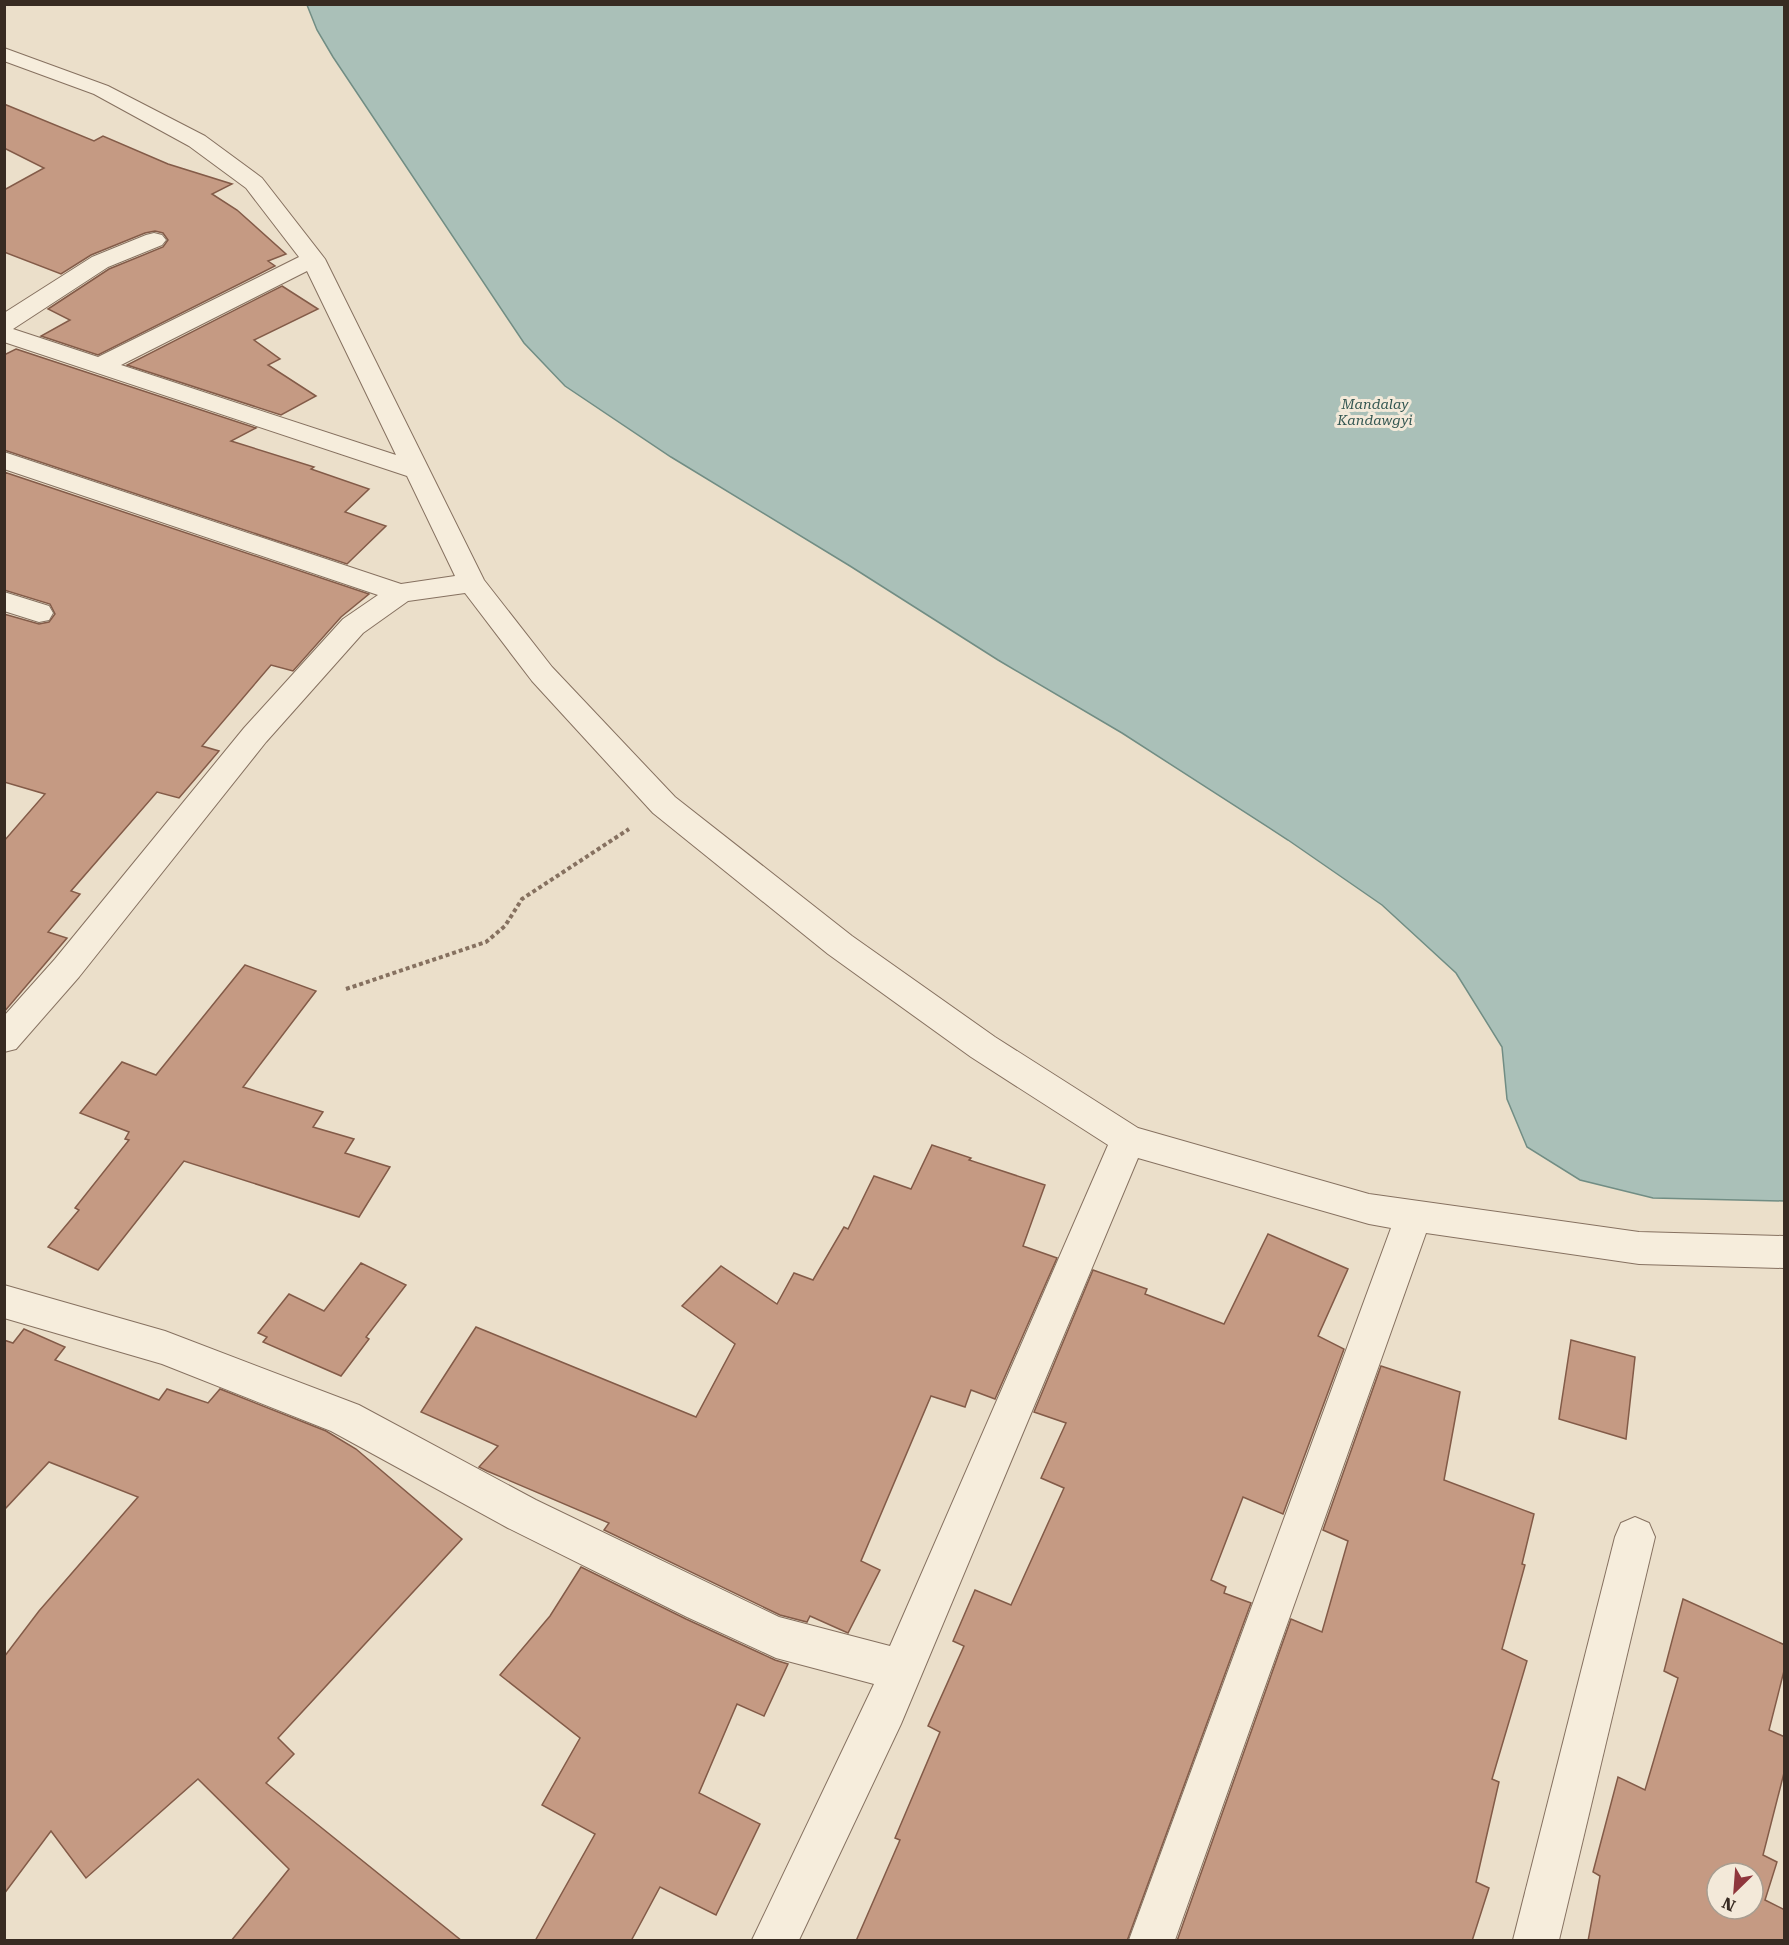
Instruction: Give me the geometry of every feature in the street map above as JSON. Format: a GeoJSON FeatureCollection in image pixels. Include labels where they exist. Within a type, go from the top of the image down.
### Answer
{"type":"FeatureCollection","features":[{"type":"Feature","properties":{"kind":"street"},"geometry":{"type":"LineString","coordinates":[[4,54],[101,90],[196,141],[254,183],[313,259],[472,583],[542,674],[664,805],[840,945],[983,1047],[1128,1140],[1369,1209],[1639,1248],[1785,1252]]}},
{"type":"Feature","properties":{"kind":"street"},"geometry":{"type":"LineString","coordinates":[[4,324],[100,262],[154,240]]}},
{"type":"Feature","properties":{"kind":"street"},"geometry":{"type":"LineString","coordinates":[[99,366],[313,259]]}},
{"type":"Feature","properties":{"kind":"street"},"geometry":{"type":"LineString","coordinates":[[4,334],[417,471]]}},
{"type":"Feature","properties":{"kind":"street"},"geometry":{"type":"LineString","coordinates":[[4,460],[400,593],[472,583]]}},
{"type":"Feature","properties":{"kind":"street"},"geometry":{"type":"LineString","coordinates":[[4,1039],[67,968],[255,735],[353,626],[400,593]]}},
{"type":"Feature","properties":{"kind":"street"},"geometry":{"type":"LineString","coordinates":[[4,602],[39,613]]}},
{"type":"Feature","properties":{"kind":"street"},"geometry":{"type":"LineString","coordinates":[[776,1941],[886,1709],[1128,1140]]}},
{"type":"Feature","properties":{"kind":"street"},"geometry":{"type":"LineString","coordinates":[[1152,1941],[1414,1215]]}},
{"type":"Feature","properties":{"kind":"street"},"geometry":{"type":"LineString","coordinates":[[4,1301],[165,1348],[345,1418],[522,1514],[776,1637],[901,1670]]}},
{"type":"Feature","properties":{"kind":"street"},"geometry":{"type":"LineString","coordinates":[[1536,1941],[1635,1537]]}},
{"type":"Feature","properties":{"kind":"path"},"geometry":{"type":"LineString","coordinates":[[346,988],[486,942],[505,926],[522,899],[664,805]]}},
{"type":"Feature","properties":{"kind":"water","name":"Mandalay Kandawgyi"},"geometry":{"type":"Polygon","coordinates":[[[307,5],[1784,5],[1784,1201],[1653,1198],[1580,1180],[1527,1147],[1507,1099],[1502,1047],[1456,973],[1382,905],[1288,840],[1122,733],[998,660],[850,566],[671,457],[565,386],[524,343],[333,57],[317,30],[307,5]]]}},
{"type":"Feature","properties":{"kind":"building"},"geometry":{"type":"Polygon","coordinates":[[[4,104],[94,141],[103,136],[168,164],[232,184],[212,194],[237,210],[286,254],[268,261],[275,266],[98,355],[41,336],[70,320],[48,309],[109,269],[163,247],[168,240],[163,233],[155,231],[145,233],[91,255],[61,274],[4,252],[4,190],[44,168],[4,148],[4,104]]]}},
{"type":"Feature","properties":{"kind":"building"},"geometry":{"type":"Polygon","coordinates":[[[282,286],[318,309],[254,340],[280,359],[268,365],[316,396],[281,415],[127,365],[282,286]]]}},
{"type":"Feature","properties":{"kind":"building"},"geometry":{"type":"Polygon","coordinates":[[[16,349],[256,428],[231,441],[314,467],[311,469],[369,489],[345,512],[386,526],[347,564],[4,450],[4,355],[16,349]]]}},
{"type":"Feature","properties":{"kind":"building"},"geometry":{"type":"Polygon","coordinates":[[[4,472],[369,594],[341,617],[293,671],[271,665],[202,746],[219,751],[179,798],[157,792],[71,891],[80,894],[48,932],[67,938],[4,1012],[4,841],[45,794],[4,782],[4,614],[39,624],[49,622],[55,614],[50,604],[4,590],[4,472]]]}},
{"type":"Feature","properties":{"kind":"building"},"geometry":{"type":"Polygon","coordinates":[[[245,965],[316,991],[243,1087],[323,1112],[313,1127],[354,1139],[345,1153],[390,1167],[359,1217],[184,1161],[98,1270],[48,1247],[79,1210],[75,1208],[129,1140],[125,1139],[129,1132],[80,1113],[122,1062],[156,1075],[245,965]]]}},
{"type":"Feature","properties":{"kind":"building"},"geometry":{"type":"Polygon","coordinates":[[[932,1145],[1045,1185],[1023,1246],[1057,1258],[995,1399],[971,1390],[965,1407],[931,1396],[861,1561],[880,1570],[848,1633],[810,1616],[807,1622],[780,1615],[604,1530],[609,1523],[479,1467],[498,1446],[421,1412],[476,1327],[696,1417],[735,1344],[682,1306],[721,1266],[777,1304],[794,1273],[813,1280],[844,1227],[848,1229],[874,1176],[911,1189],[932,1145]]]}},
{"type":"Feature","properties":{"kind":"building"},"geometry":{"type":"Polygon","coordinates":[[[1268,1234],[1348,1269],[1318,1336],[1344,1349],[1283,1514],[1243,1497],[1211,1580],[1226,1587],[1224,1593],[1251,1603],[1127,1941],[856,1941],[900,1840],[895,1838],[940,1732],[928,1726],[964,1646],[953,1641],[975,1590],[1011,1605],[1064,1488],[1041,1478],[1066,1423],[1034,1412],[1093,1270],[1147,1289],[1145,1294],[1224,1324],[1268,1234]]]}},
{"type":"Feature","properties":{"kind":"building"},"geometry":{"type":"Polygon","coordinates":[[[361,1263],[406,1285],[366,1337],[369,1339],[341,1376],[263,1342],[267,1337],[258,1333],[289,1294],[324,1311],[361,1263]]]}},
{"type":"Feature","properties":{"kind":"building"},"geometry":{"type":"Polygon","coordinates":[[[24,1329],[65,1347],[55,1360],[159,1400],[167,1389],[208,1403],[220,1389],[326,1431],[356,1449],[462,1539],[278,1738],[294,1754],[266,1783],[462,1941],[231,1941],[289,1869],[198,1779],[86,1878],[51,1831],[4,1894],[4,1657],[39,1611],[138,1497],[49,1462],[4,1510],[4,1340],[13,1343],[24,1329]]]}},
{"type":"Feature","properties":{"kind":"building"},"geometry":{"type":"Polygon","coordinates":[[[1571,1340],[1635,1357],[1626,1439],[1559,1419],[1571,1340]]]}},
{"type":"Feature","properties":{"kind":"building"},"geometry":{"type":"Polygon","coordinates":[[[1381,1366],[1460,1392],[1444,1480],[1534,1514],[1522,1564],[1525,1565],[1502,1649],[1527,1661],[1492,1779],[1499,1782],[1476,1882],[1489,1888],[1472,1941],[1177,1941],[1291,1619],[1322,1632],[1348,1541],[1323,1530],[1381,1366]]]}},
{"type":"Feature","properties":{"kind":"building"},"geometry":{"type":"Polygon","coordinates":[[[581,1567],[686,1619],[788,1664],[764,1716],[737,1704],[699,1793],[760,1824],[716,1915],[660,1887],[631,1941],[535,1941],[595,1834],[542,1805],[580,1738],[500,1675],[550,1616],[581,1567]]]}},
{"type":"Feature","properties":{"kind":"building"},"geometry":{"type":"Polygon","coordinates":[[[1683,1599],[1785,1645],[1785,1667],[1769,1730],[1785,1737],[1785,1769],[1763,1855],[1777,1862],[1765,1900],[1785,1910],[1785,1941],[1588,1941],[1600,1876],[1593,1872],[1618,1777],[1645,1790],[1678,1678],[1664,1671],[1683,1599]]]}}]}
